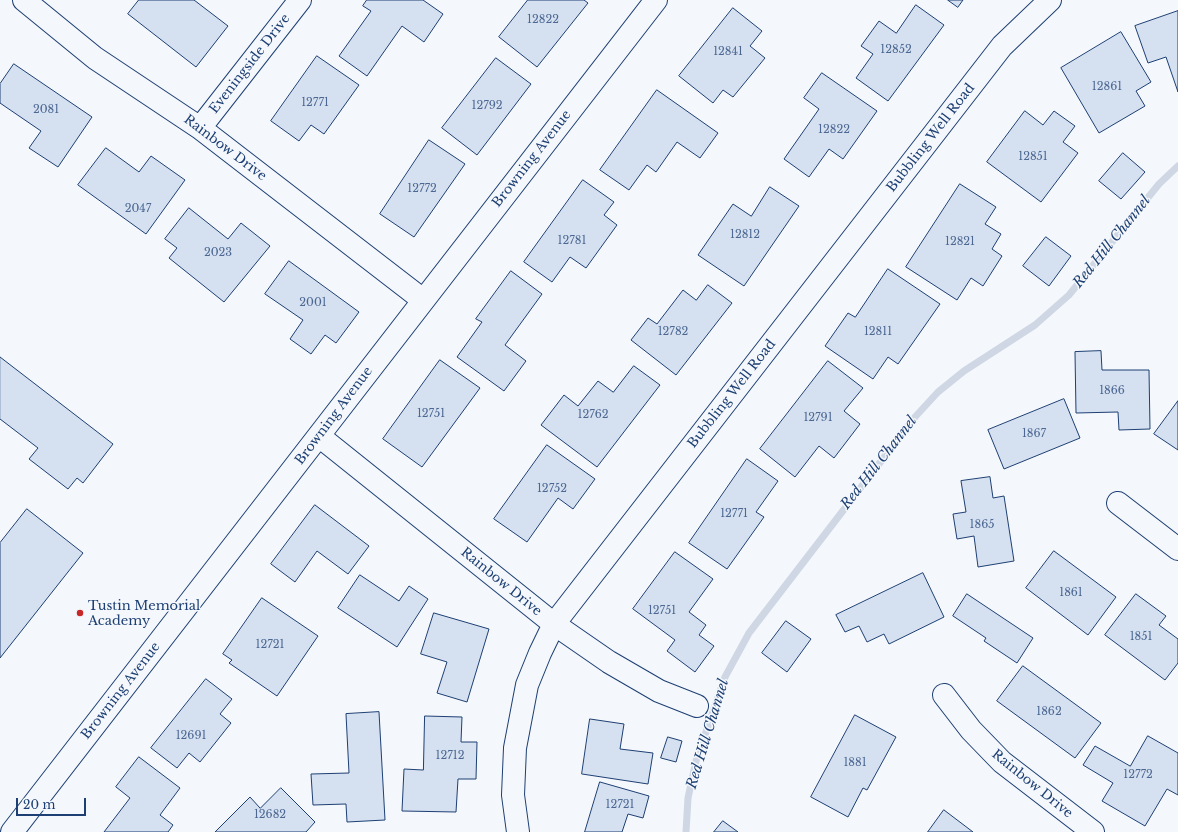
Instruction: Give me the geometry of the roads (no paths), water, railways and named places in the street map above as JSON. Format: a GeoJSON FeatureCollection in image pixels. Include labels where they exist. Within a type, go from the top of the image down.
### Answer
{"type":"FeatureCollection","features":[{"type":"Feature","properties":{"kind":"street","name":"Rainbow Drive"},"geometry":{"type":"LineString","coordinates":[[24,0],[95,58],[200,128],[423,300]]}},
{"type":"Feature","properties":{"kind":"street","name":"Eveningside Drive"},"geometry":{"type":"LineString","coordinates":[[200,128],[300,0]]}},
{"type":"Feature","properties":{"kind":"street","name":"Browning Avenue"},"geometry":{"type":"LineString","coordinates":[[12,832],[656,0]]}},
{"type":"Feature","properties":{"kind":"street","name":"Bubbling Well Road"},"geometry":{"type":"LineString","coordinates":[[518,832],[513,795],[515,748],[527,685],[554,624],[1002,46],[1050,0]]}},
{"type":"Feature","properties":{"kind":"street","name":"Rainbow Drive"},"geometry":{"type":"LineString","coordinates":[[319,436],[554,624],[609,662],[659,691],[697,706]]}},
{"type":"Feature","properties":{"kind":"street"},"geometry":{"type":"LineString","coordinates":[[1118,502],[1178,549]]}},
{"type":"Feature","properties":{"kind":"street","name":"Rainbow Drive"},"geometry":{"type":"LineString","coordinates":[[944,695],[970,730],[1002,762],[1093,832]]}},
{"type":"Feature","properties":{"kind":"waterway","name":"Red Hill Channel"},"geometry":{"type":"LineString","coordinates":[[686,832],[688,798],[696,761],[725,677],[749,633],[915,417],[938,392],[964,371],[1035,325],[1069,295],[1159,184],[1178,166]]}},
{"type":"Feature","properties":{"kind":"place","name":"Tustin Memorial Academy"},"geometry":{"type":"Point","coordinates":[80,613]}}]}
